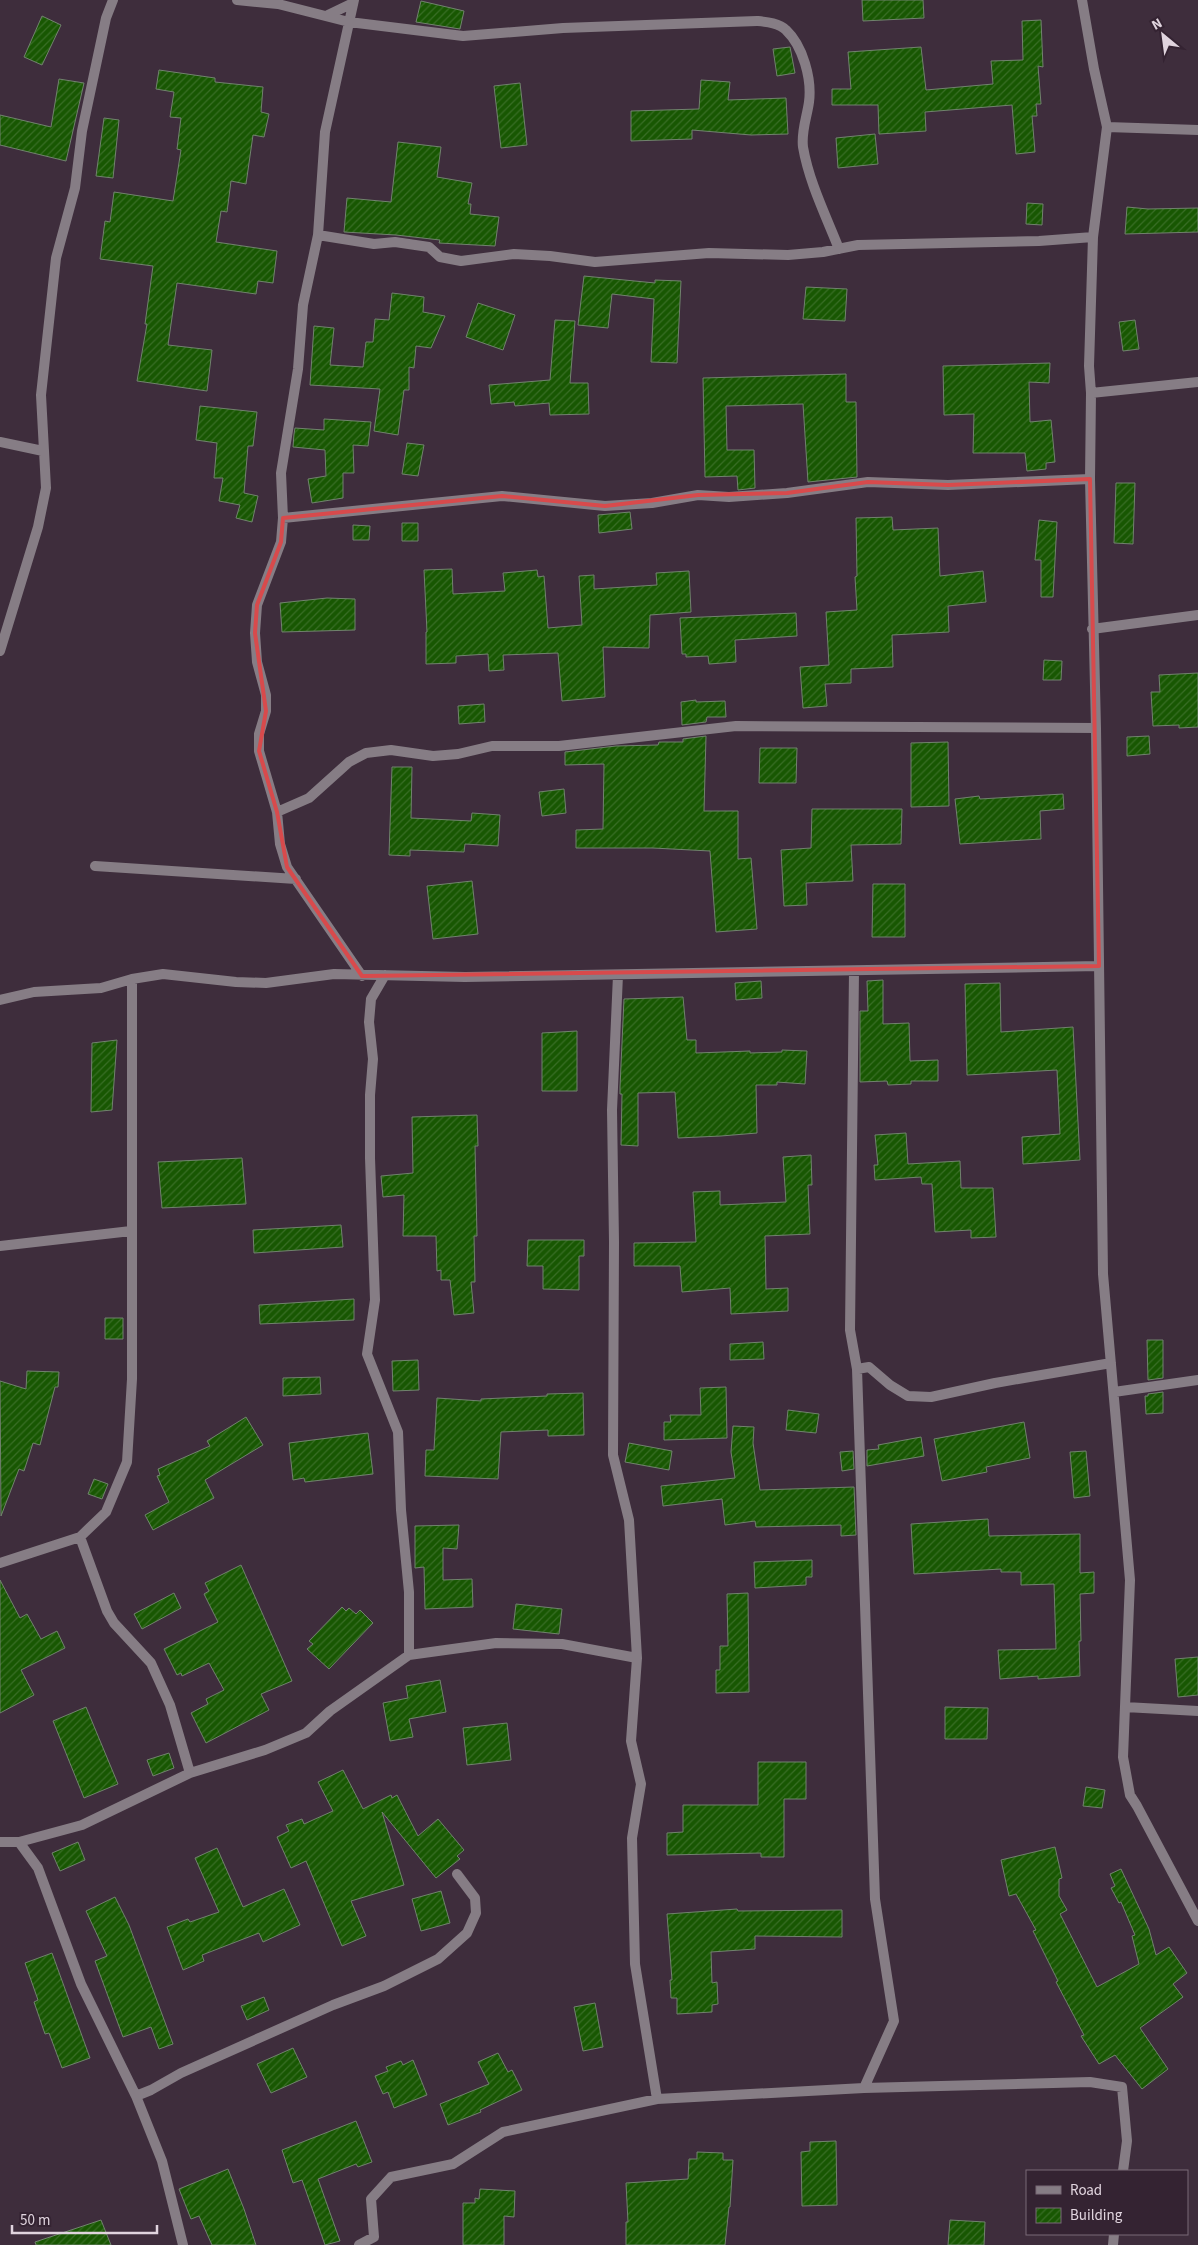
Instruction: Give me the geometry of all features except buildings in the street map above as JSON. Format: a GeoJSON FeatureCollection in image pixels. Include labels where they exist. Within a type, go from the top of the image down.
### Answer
{"type":"FeatureCollection","features":[{"type":"Feature","properties":{"kind":"street"},"geometry":{"type":"LineString","coordinates":[[0,651],[35,537],[46,488],[41,394],[56,258],[74,188],[82,131],[106,18],[113,0]]}},
{"type":"Feature","properties":{"kind":"street"},"geometry":{"type":"LineString","coordinates":[[237,0],[278,4],[328,15],[349,22],[463,36],[563,28],[757,21],[777,24],[786,30],[797,46],[806,67],[809,83],[809,101],[802,134],[803,148],[814,186],[839,249]]}},
{"type":"Feature","properties":{"kind":"street"},"geometry":{"type":"LineString","coordinates":[[1082,0],[1107,127],[1093,237],[1088,366],[1091,393],[1092,629],[1096,728],[1103,1274],[1130,1580],[1123,1757],[1130,1795],[1198,1921]]}},
{"type":"Feature","properties":{"kind":"street"},"geometry":{"type":"LineString","coordinates":[[328,15],[353,2]]}},
{"type":"Feature","properties":{"kind":"street"},"geometry":{"type":"LineString","coordinates":[[353,2],[325,132],[318,235],[303,305],[298,369],[281,474],[283,518],[281,542],[257,605],[254,633],[257,662],[266,695],[266,711],[259,734],[258,750],[277,812],[280,844],[287,868],[362,976]]}},
{"type":"Feature","properties":{"kind":"street"},"geometry":{"type":"LineString","coordinates":[[1107,127],[1198,130]]}},
{"type":"Feature","properties":{"kind":"street"},"geometry":{"type":"LineString","coordinates":[[318,235],[374,244],[395,242],[429,247],[440,257],[461,261],[514,254],[550,256],[594,262],[709,253],[788,255],[858,245],[1039,241],[1093,237]]}},
{"type":"Feature","properties":{"kind":"street"},"geometry":{"type":"LineString","coordinates":[[1091,393],[1198,382]]}},
{"type":"Feature","properties":{"kind":"street"},"geometry":{"type":"LineString","coordinates":[[0,442],[43,451]]}},
{"type":"Feature","properties":{"kind":"street"},"geometry":{"type":"LineString","coordinates":[[283,518],[502,496],[605,506],[652,503],[698,495],[729,497],[787,493],[868,482],[948,485],[1090,478]]}},
{"type":"Feature","properties":{"kind":"street"},"geometry":{"type":"LineString","coordinates":[[1092,629],[1198,615]]}},
{"type":"Feature","properties":{"kind":"street"},"geometry":{"type":"LineString","coordinates":[[277,812],[309,798],[349,762],[366,753],[391,750],[433,756],[458,754],[492,746],[559,746],[736,726],[1096,728]]}},
{"type":"Feature","properties":{"kind":"street"},"geometry":{"type":"LineString","coordinates":[[95,866],[296,880]]}},
{"type":"Feature","properties":{"kind":"street"},"geometry":{"type":"LineString","coordinates":[[0,1000],[34,992],[101,988],[132,979],[163,974],[236,982],[266,983],[334,974],[465,977],[1099,966]]}},
{"type":"Feature","properties":{"kind":"street"},"geometry":{"type":"LineString","coordinates":[[854,971],[850,1330],[857,1369],[875,1899],[894,2021],[864,2088]]}},
{"type":"Feature","properties":{"kind":"street"},"geometry":{"type":"LineString","coordinates":[[618,974],[612,1110],[614,1242],[613,1455],[629,1520],[637,1658],[631,1741],[641,1784],[632,1838],[635,1964],[657,2099]]}},
{"type":"Feature","properties":{"kind":"street"},"geometry":{"type":"LineString","coordinates":[[385,975],[371,999],[369,1022],[373,1059],[370,1095],[370,1158],[375,1300],[367,1354],[398,1432],[401,1510],[409,1592],[409,1655]]}},
{"type":"Feature","properties":{"kind":"street"},"geometry":{"type":"LineString","coordinates":[[0,1563],[80,1537],[106,1512],[127,1462],[132,1379],[132,979]]}},
{"type":"Feature","properties":{"kind":"street"},"geometry":{"type":"LineString","coordinates":[[0,1246],[131,1231]]}},
{"type":"Feature","properties":{"kind":"street"},"geometry":{"type":"LineString","coordinates":[[857,1369],[869,1367],[890,1385],[908,1396],[931,1397],[995,1383],[1111,1363]]}},
{"type":"Feature","properties":{"kind":"street"},"geometry":{"type":"LineString","coordinates":[[1114,1392],[1198,1380]]}},
{"type":"Feature","properties":{"kind":"street"},"geometry":{"type":"LineString","coordinates":[[80,1537],[106,1611],[114,1623],[151,1663],[170,1705],[190,1773]]}},
{"type":"Feature","properties":{"kind":"street"},"geometry":{"type":"LineString","coordinates":[[0,1842],[20,1842],[82,1826],[190,1773],[265,1750],[306,1734],[330,1711],[409,1655],[496,1643],[562,1644],[637,1658]]}},
{"type":"Feature","properties":{"kind":"street"},"geometry":{"type":"LineString","coordinates":[[1125,1708],[1198,1711]]}},
{"type":"Feature","properties":{"kind":"street"},"geometry":{"type":"LineString","coordinates":[[20,1842],[38,1868],[81,1984],[136,2096],[162,2161],[183,2245]]}},
{"type":"Feature","properties":{"kind":"street"},"geometry":{"type":"LineString","coordinates":[[136,2096],[181,2073],[325,2009],[384,1986],[438,1958],[467,1932],[476,1913],[475,1898],[458,1874]]}},
{"type":"Feature","properties":{"kind":"street"},"geometry":{"type":"LineString","coordinates":[[359,2245],[374,2237],[371,2199],[391,2177],[453,2164],[503,2132],[657,2099],[864,2088],[1090,2082],[1122,2087],[1127,2141],[1123,2170]]}},
{"type":"Feature","properties":{"kind":"highlighted area"},"geometry":{"type":"Polygon","coordinates":[[[1090,479],[1099,966],[362,976],[287,867],[277,812],[259,751],[266,711],[255,633],[257,605],[281,542],[283,518],[502,496],[605,506],[698,495],[787,493],[868,482],[948,485],[1090,479]]]}}]}
